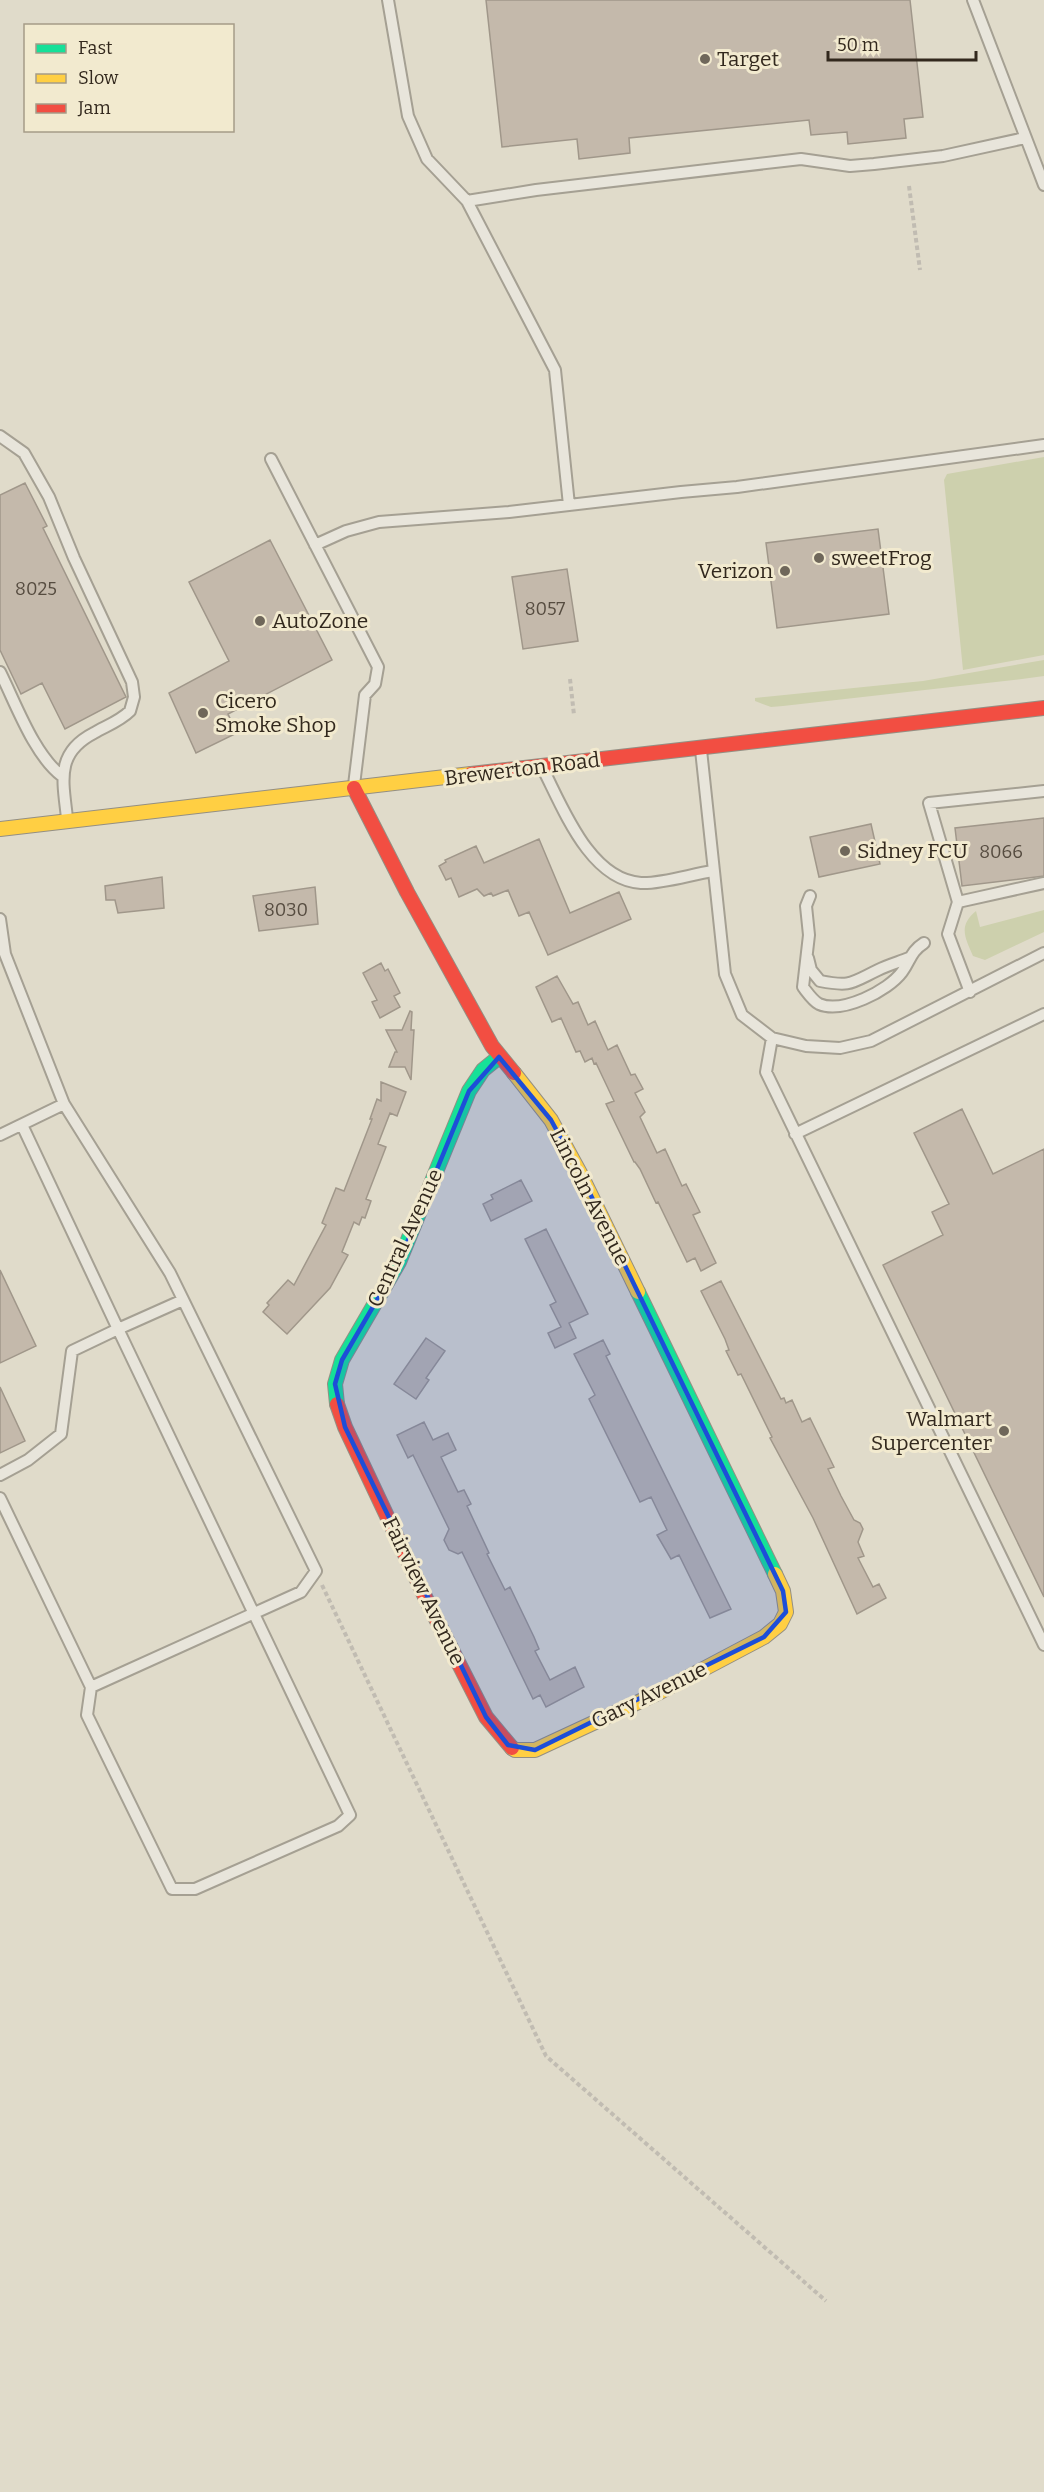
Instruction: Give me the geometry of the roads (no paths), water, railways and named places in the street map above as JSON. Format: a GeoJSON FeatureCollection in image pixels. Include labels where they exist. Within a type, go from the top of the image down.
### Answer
{"type":"FeatureCollection","features":[{"type":"Feature","properties":{"kind":"street","name":"Brewerton Road"},"geometry":{"type":"LineString","coordinates":[[0,829],[1044,708]]}},
{"type":"Feature","properties":{"kind":"street","name":"Lincoln Avenue"},"geometry":{"type":"LineString","coordinates":[[354,788],[407,892],[499,1056],[546,1113],[580,1173],[783,1591],[786,1612],[780,1624]]}},
{"type":"Feature","properties":{"kind":"street","name":"Central Avenue"},"geometry":{"type":"LineString","coordinates":[[345,1427],[336,1401],[335,1384],[342,1360],[399,1262],[469,1091],[483,1070],[499,1056]]}},
{"type":"Feature","properties":{"kind":"street","name":"Fairview Avenue"},"geometry":{"type":"LineString","coordinates":[[345,1427],[427,1601],[486,1717],[513,1748]]}},
{"type":"Feature","properties":{"kind":"street","name":"Gary Avenue"},"geometry":{"type":"LineString","coordinates":[[513,1748],[535,1750],[670,1687],[764,1637],[780,1624]]}},
{"type":"Feature","properties":{"kind":"lane"},"geometry":{"type":"LineString","coordinates":[[388,0],[408,116],[427,159],[467,201],[555,370],[569,505]]}},
{"type":"Feature","properties":{"kind":"lane"},"geometry":{"type":"LineString","coordinates":[[973,0],[1044,185]]}},
{"type":"Feature","properties":{"kind":"lane"},"geometry":{"type":"LineString","coordinates":[[467,201],[536,190],[801,159],[850,166],[944,156],[1025,138]]}},
{"type":"Feature","properties":{"kind":"lane"},"geometry":{"type":"LineString","coordinates":[[0,436],[24,453],[49,497],[74,558],[132,682],[135,697],[130,711],[74,747],[66,758],[62,776],[67,821]]}},
{"type":"Feature","properties":{"kind":"lane"},"geometry":{"type":"LineString","coordinates":[[315,544],[346,531],[379,522],[508,512],[737,487],[1044,445]]}},
{"type":"Feature","properties":{"kind":"lane"},"geometry":{"type":"LineString","coordinates":[[271,459],[378,667],[375,684],[366,695],[354,788]]}},
{"type":"Feature","properties":{"kind":"lane"},"geometry":{"type":"LineString","coordinates":[[0,672],[39,749],[62,776]]}},
{"type":"Feature","properties":{"kind":"lane"},"geometry":{"type":"LineString","coordinates":[[701,748],[725,974],[742,1014],[772,1038],[806,1046],[840,1048],[871,1041],[1044,954]]}},
{"type":"Feature","properties":{"kind":"lane"},"geometry":{"type":"LineString","coordinates":[[542,766],[580,839],[608,872],[624,880],[642,883],[713,871]]}},
{"type":"Feature","properties":{"kind":"lane"},"geometry":{"type":"LineString","coordinates":[[970,992],[948,934],[958,902],[928,804],[1044,790]]}},
{"type":"Feature","properties":{"kind":"lane"},"geometry":{"type":"LineString","coordinates":[[958,902],[1044,883]]}},
{"type":"Feature","properties":{"kind":"lane"},"geometry":{"type":"LineString","coordinates":[[810,896],[807,906],[809,935],[803,987],[817,1004],[834,1007],[850,1004],[887,987],[903,972],[913,951],[924,943]]}},
{"type":"Feature","properties":{"kind":"lane"},"geometry":{"type":"LineString","coordinates":[[0,919],[5,954],[64,1104],[170,1273],[316,1571],[301,1592],[91,1687]]}},
{"type":"Feature","properties":{"kind":"lane"},"geometry":{"type":"LineString","coordinates":[[806,951],[811,970],[820,981],[843,985],[862,980],[878,970],[909,958]]}},
{"type":"Feature","properties":{"kind":"lane"},"geometry":{"type":"LineString","coordinates":[[795,1134],[1044,1014]]}},
{"type":"Feature","properties":{"kind":"lane"},"geometry":{"type":"LineString","coordinates":[[772,1038],[766,1072],[1044,1645]]}},
{"type":"Feature","properties":{"kind":"lane"},"geometry":{"type":"LineString","coordinates":[[0,1135],[64,1104]]}},
{"type":"Feature","properties":{"kind":"lane"},"geometry":{"type":"LineString","coordinates":[[0,1498],[91,1687],[87,1715],[172,1889],[195,1889],[338,1826],[350,1815],[22,1125]]}},
{"type":"Feature","properties":{"kind":"lane"},"geometry":{"type":"LineString","coordinates":[[0,1475],[28,1460],[61,1434],[72,1351],[183,1300]]}},
{"type":"Feature","properties":{"kind":"place","name":"Target"},"geometry":{"type":"Point","coordinates":[705,59]}},
{"type":"Feature","properties":{"kind":"place","name":"sweetFrog"},"geometry":{"type":"Point","coordinates":[819,558]}},
{"type":"Feature","properties":{"kind":"place","name":"Verizon"},"geometry":{"type":"Point","coordinates":[785,571]}},
{"type":"Feature","properties":{"kind":"place","name":"AutoZone"},"geometry":{"type":"Point","coordinates":[260,621]}},
{"type":"Feature","properties":{"kind":"place","name":"Cicero Smoke Shop"},"geometry":{"type":"Point","coordinates":[203,713]}},
{"type":"Feature","properties":{"kind":"place","name":"Sidney FCU"},"geometry":{"type":"Point","coordinates":[845,851]}},
{"type":"Feature","properties":{"kind":"place","name":"Walmart Supercenter"},"geometry":{"type":"Point","coordinates":[1004,1431]}}]}
